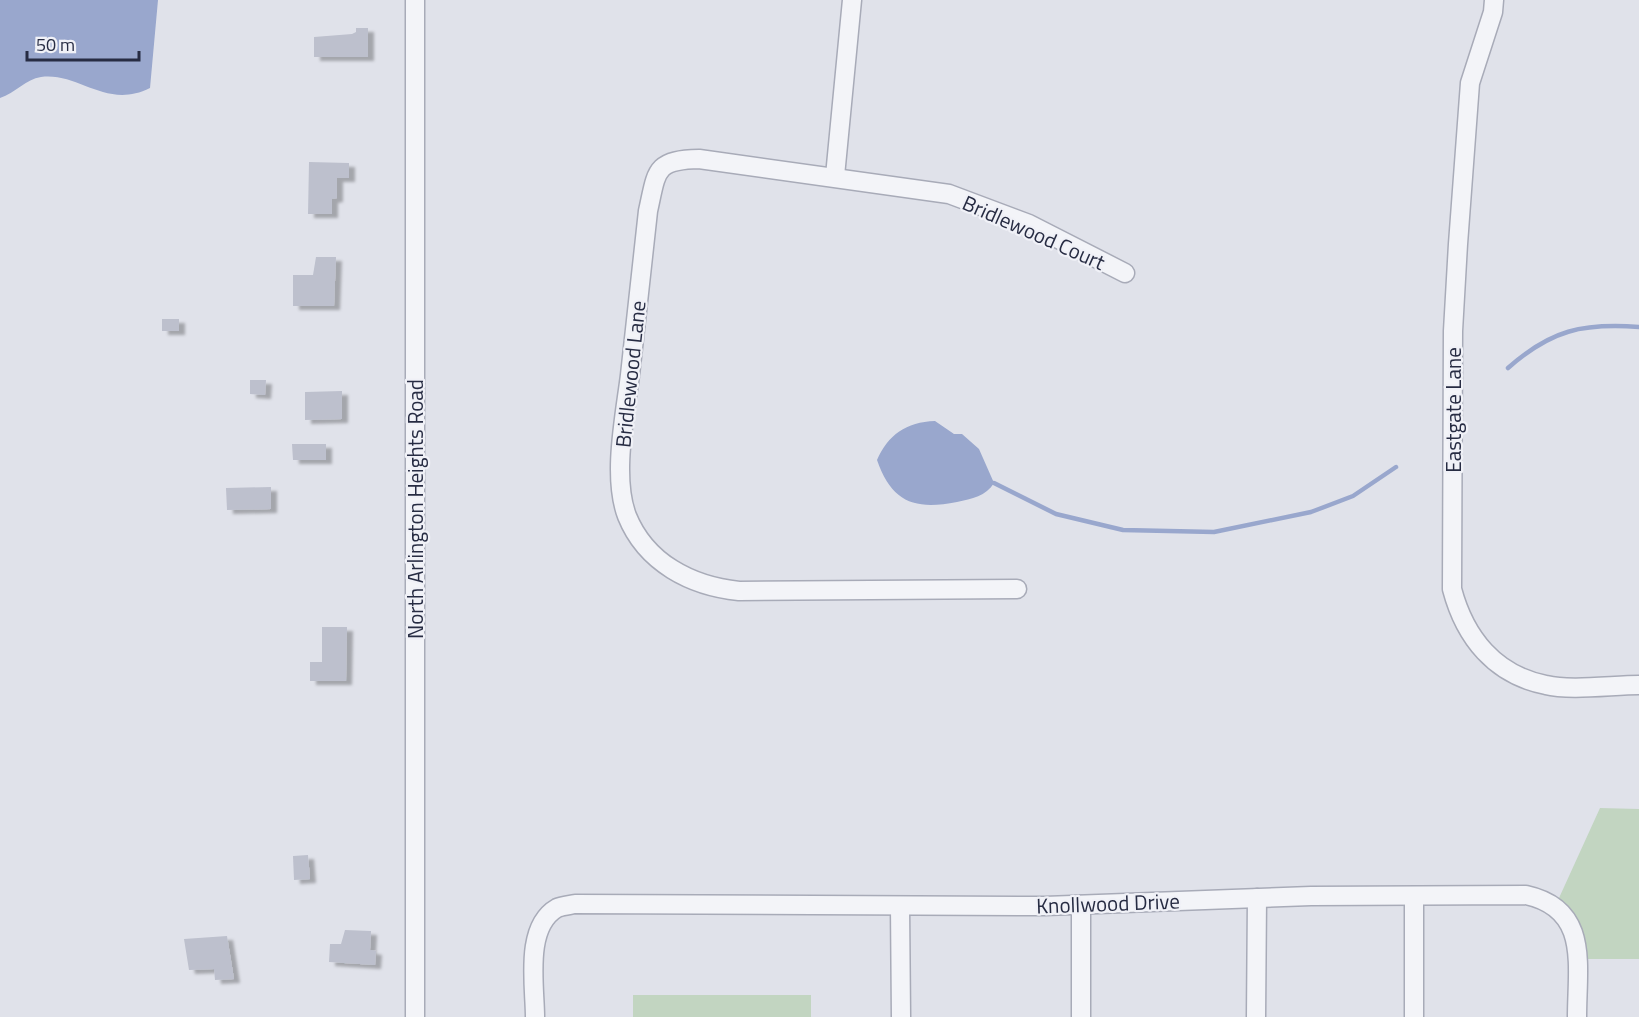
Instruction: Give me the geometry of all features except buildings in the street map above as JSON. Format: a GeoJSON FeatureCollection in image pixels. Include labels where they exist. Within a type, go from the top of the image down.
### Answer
{"type":"FeatureCollection","features":[{"type":"Feature","properties":{"kind":"street","name":"North Arlington Heights Road"},"geometry":{"type":"LineString","coordinates":[[415,0],[415,1017]]}},
{"type":"Feature","properties":{"kind":"street"},"geometry":{"type":"LineString","coordinates":[[835,176],[852,0]]}},
{"type":"Feature","properties":{"kind":"street","name":"Eastgate Lane"},"geometry":{"type":"LineString","coordinates":[[1494,0],[1493,12],[1470,83],[1458,244],[1453,331],[1452,589],[1458,613],[1474,641],[1492,660],[1513,675],[1548,686],[1639,685]]}},
{"type":"Feature","properties":{"kind":"street","name":"Bridlewood Lane"},"geometry":{"type":"LineString","coordinates":[[835,176],[699,159],[676,160],[661,169],[656,178],[648,211],[621,453],[622,497],[628,517],[660,561],[695,583],[715,588],[739,591],[1017,589]]}},
{"type":"Feature","properties":{"kind":"street","name":"Bridlewood Court"},"geometry":{"type":"LineString","coordinates":[[835,176],[949,194],[968,200],[1029,224],[1125,273]]}},
{"type":"Feature","properties":{"kind":"street","name":"Knollwood Drive"},"geometry":{"type":"LineString","coordinates":[[535,1017],[538,931],[557,908],[575,904],[900,906],[1081,904],[1257,897],[1526,895],[1544,899],[1558,907],[1569,921],[1576,949],[1577,1017]]}},
{"type":"Feature","properties":{"kind":"street"},"geometry":{"type":"LineString","coordinates":[[1414,896],[1414,1017]]}},
{"type":"Feature","properties":{"kind":"street"},"geometry":{"type":"LineString","coordinates":[[1256,1017],[1257,897]]}},
{"type":"Feature","properties":{"kind":"street"},"geometry":{"type":"LineString","coordinates":[[1081,904],[1081,1017]]}},
{"type":"Feature","properties":{"kind":"street"},"geometry":{"type":"LineString","coordinates":[[900,906],[901,1017]]}},
{"type":"Feature","properties":{"kind":"green space"},"geometry":{"type":"Polygon","coordinates":[[[1600,808],[1639,809],[1639,959],[1583,959],[1576,921],[1559,898],[1600,808]]]}},
{"type":"Feature","properties":{"kind":"green space"},"geometry":{"type":"Polygon","coordinates":[[[633,995],[811,995],[811,1017],[633,1017],[633,995]]]}},
{"type":"Feature","properties":{"kind":"water"},"geometry":{"type":"Polygon","coordinates":[[[0,0],[158,0],[150,88],[134,94],[120,95],[106,93],[55,77],[41,77],[30,80],[0,98],[0,0]]]}},
{"type":"Feature","properties":{"kind":"water"},"geometry":{"type":"Polygon","coordinates":[[[935,421],[954,434],[962,434],[979,449],[994,483],[987,491],[968,500],[929,505],[907,500],[890,486],[877,460],[881,451],[893,437],[907,427],[935,421]]]}},
{"type":"Feature","properties":{"kind":"waterway"},"geometry":{"type":"LineString","coordinates":[[1508,368],[1539,345],[1568,332],[1601,326],[1639,327]]}},
{"type":"Feature","properties":{"kind":"waterway"},"geometry":{"type":"LineString","coordinates":[[994,483],[1056,514],[1123,530],[1214,532],[1311,512],[1353,496],[1396,467]]}}]}
